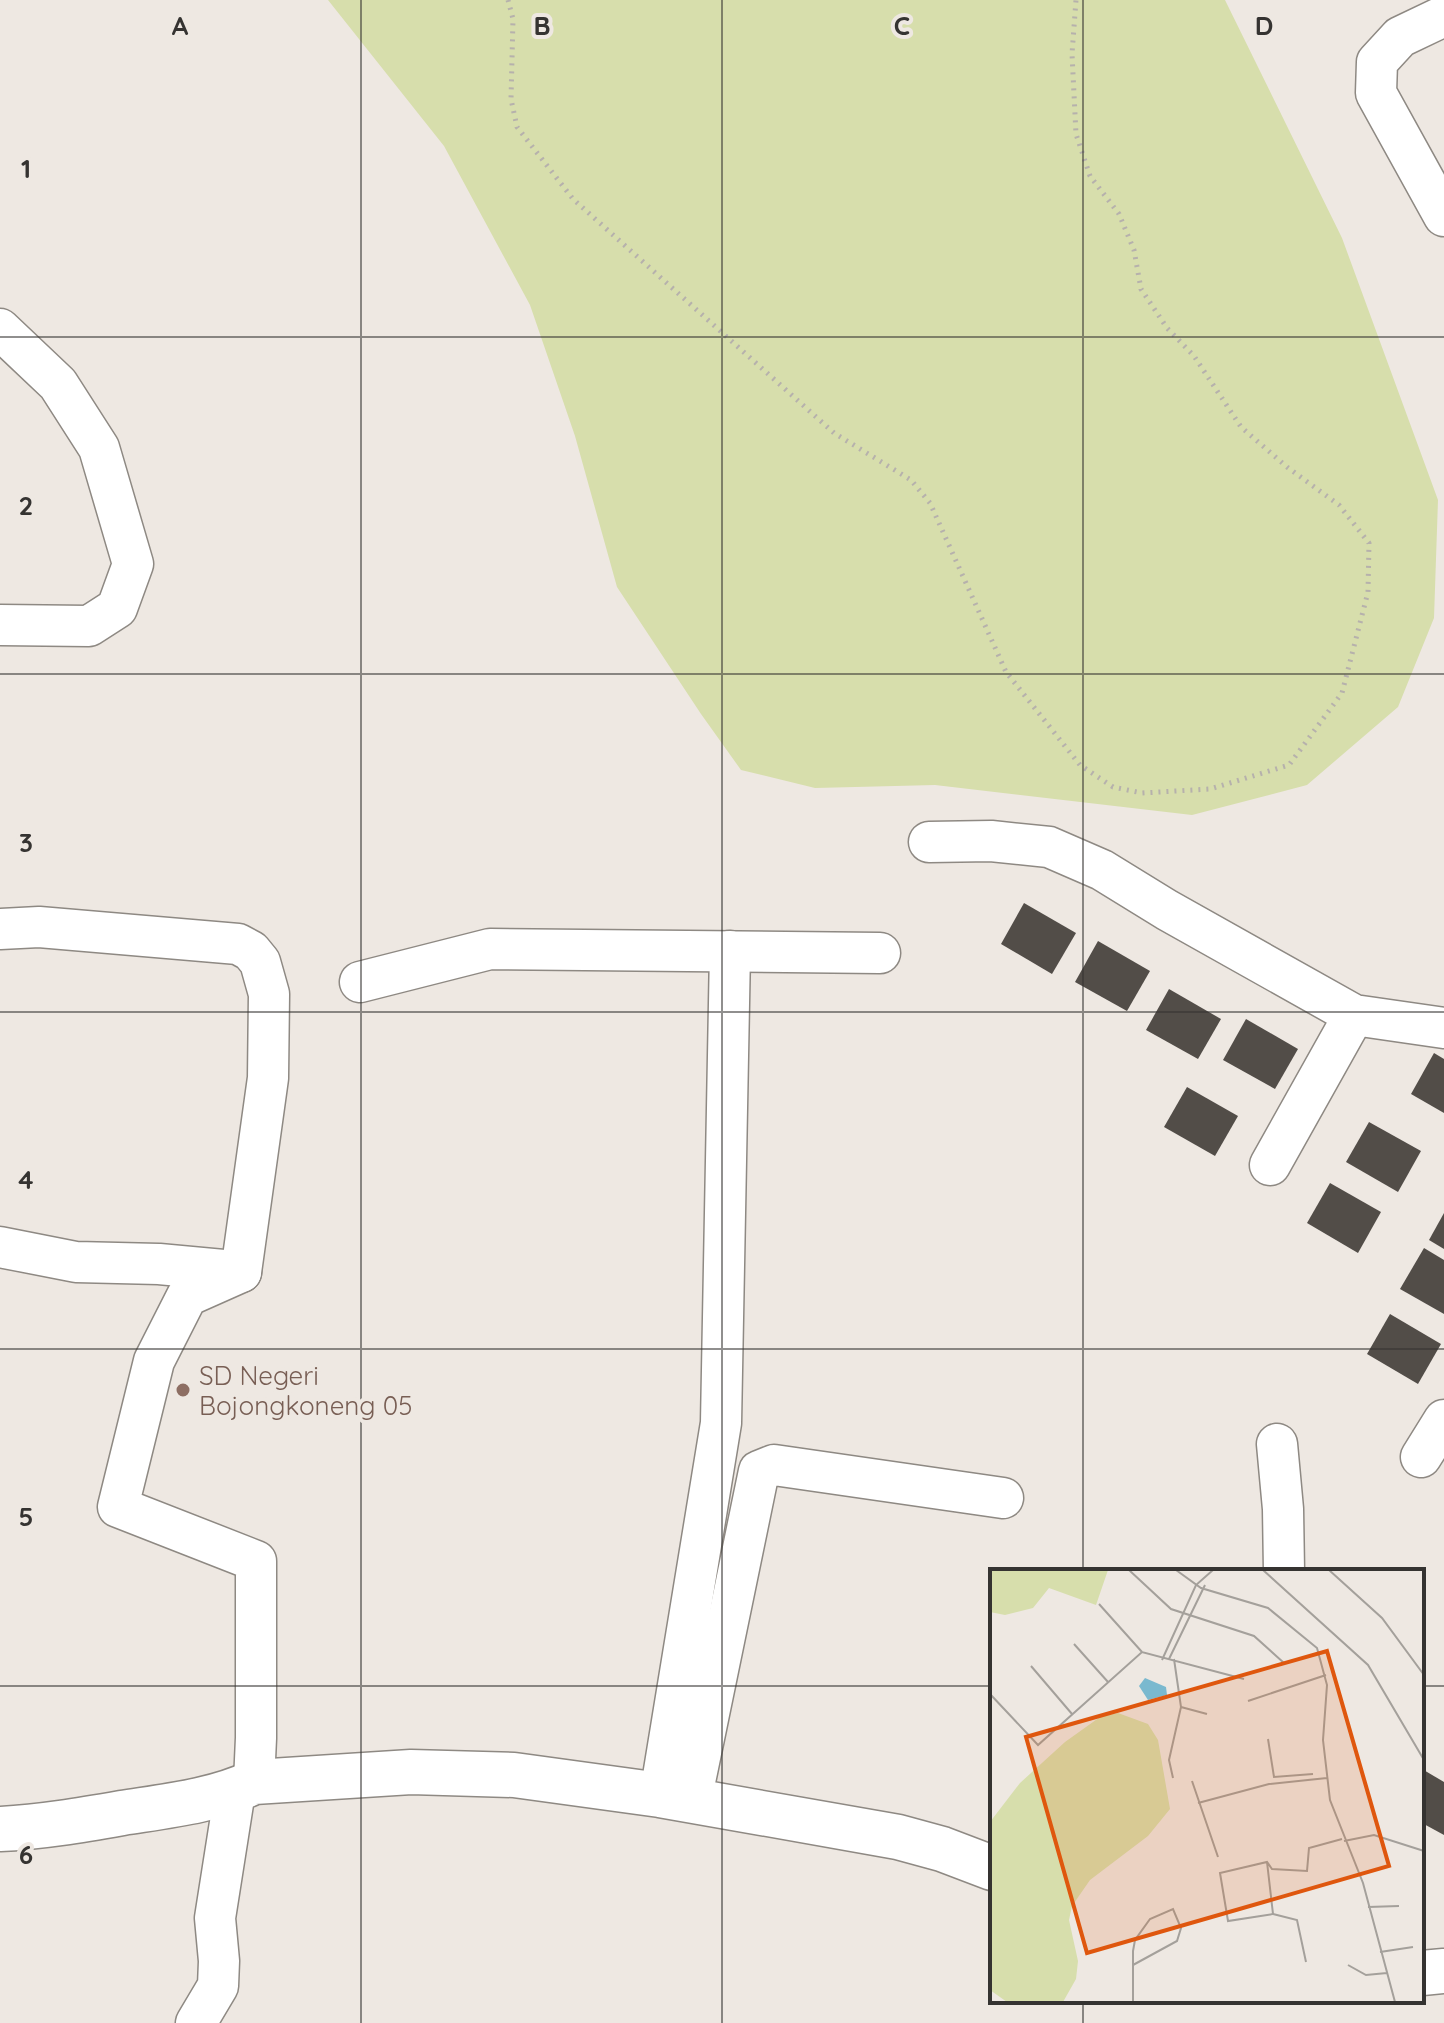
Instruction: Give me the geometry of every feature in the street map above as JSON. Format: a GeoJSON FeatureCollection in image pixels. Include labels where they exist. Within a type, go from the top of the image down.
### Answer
{"type":"FeatureCollection","features":[{"type":"Feature","properties":{"kind":"street"},"geometry":{"type":"LineString","coordinates":[[1444,16],[1400,37],[1377,62],[1376,93],[1444,216]]}},
{"type":"Feature","properties":{"kind":"street"},"geometry":{"type":"LineString","coordinates":[[0,329],[58,384],[99,448],[133,564],[117,608],[89,626],[0,625]]}},
{"type":"Feature","properties":{"kind":"street"},"geometry":{"type":"LineString","coordinates":[[929,842],[991,841],[1049,847],[1102,870],[1354,1015],[1444,1028]]}},
{"type":"Feature","properties":{"kind":"street"},"geometry":{"type":"LineString","coordinates":[[0,929],[39,927],[238,944],[251,951],[260,962],[269,994],[268,1078],[241,1272]]}},
{"type":"Feature","properties":{"kind":"street"},"geometry":{"type":"LineString","coordinates":[[360,982],[490,949],[880,953]]}},
{"type":"Feature","properties":{"kind":"street"},"geometry":{"type":"LineString","coordinates":[[676,1798],[721,1423],[730,951]]}},
{"type":"Feature","properties":{"kind":"street"},"geometry":{"type":"LineString","coordinates":[[1270,1165],[1354,1015]]}},
{"type":"Feature","properties":{"kind":"street"},"geometry":{"type":"LineString","coordinates":[[0,1247],[76,1262],[159,1264],[241,1272]]}},
{"type":"Feature","properties":{"kind":"street"},"geometry":{"type":"LineString","coordinates":[[196,2023],[218,1986],[215,1918],[256,1738],[256,1561],[118,1507],[154,1361],[180,1309],[187,1296],[241,1272]]}},
{"type":"Feature","properties":{"kind":"street"},"geometry":{"type":"LineString","coordinates":[[1421,1457],[1444,1420]]}},
{"type":"Feature","properties":{"kind":"street"},"geometry":{"type":"LineString","coordinates":[[1277,1444],[1284,1569]]}},
{"type":"Feature","properties":{"kind":"street"},"geometry":{"type":"LineString","coordinates":[[676,1798],[759,1471],[774,1465],[1003,1498]]}},
{"type":"Feature","properties":{"kind":"street"},"geometry":{"type":"LineString","coordinates":[[0,1829],[154,1808],[244,1786],[411,1772],[514,1775],[676,1798],[898,1837],[990,1867]]}},
{"type":"Feature","properties":{"kind":"street"},"geometry":{"type":"LineString","coordinates":[[1424,1973],[1444,1971]]}},
{"type":"Feature","properties":{"kind":"path"},"geometry":{"type":"LineString","coordinates":[[508,0],[513,19],[511,99],[517,127],[573,199],[834,433],[911,480],[930,503],[1006,672],[1080,765],[1113,787],[1142,793],[1210,789],[1289,765],[1342,693],[1368,592],[1369,543],[1339,505],[1287,467],[1241,427],[1194,356],[1167,328],[1141,289],[1134,250],[1119,214],[1090,176],[1076,134],[1072,54],[1076,0]]}},
{"type":"Feature","properties":{"kind":"green space"},"geometry":{"type":"Polygon","coordinates":[[[328,0],[1225,0],[1342,238],[1438,500],[1434,618],[1398,707],[1307,785],[1192,815],[935,785],[815,788],[741,770],[617,587],[575,436],[530,305],[444,146],[328,0]]]}},
{"type":"Feature","properties":{"kind":"building"},"geometry":{"type":"Polygon","coordinates":[[[1024,903],[1076,933],[1052,974],[1001,944],[1024,903]]]}},
{"type":"Feature","properties":{"kind":"building"},"geometry":{"type":"Polygon","coordinates":[[[1098,941],[1150,971],[1127,1011],[1075,982],[1098,941]]]}},
{"type":"Feature","properties":{"kind":"building"},"geometry":{"type":"Polygon","coordinates":[[[1169,989],[1221,1019],[1198,1059],[1146,1030],[1169,989]]]}},
{"type":"Feature","properties":{"kind":"building"},"geometry":{"type":"Polygon","coordinates":[[[1246,1019],[1298,1049],[1275,1089],[1223,1060],[1246,1019]]]}},
{"type":"Feature","properties":{"kind":"building"},"geometry":{"type":"Polygon","coordinates":[[[1434,1053],[1444,1059],[1444,1113],[1411,1094],[1434,1053]]]}},
{"type":"Feature","properties":{"kind":"building"},"geometry":{"type":"Polygon","coordinates":[[[1187,1087],[1238,1116],[1215,1156],[1164,1127],[1187,1087]]]}},
{"type":"Feature","properties":{"kind":"building"},"geometry":{"type":"Polygon","coordinates":[[[1369,1122],[1421,1151],[1398,1192],[1346,1162],[1369,1122]]]}},
{"type":"Feature","properties":{"kind":"building"},"geometry":{"type":"Polygon","coordinates":[[[1330,1183],[1381,1212],[1358,1253],[1307,1223],[1330,1183]]]}},
{"type":"Feature","properties":{"kind":"building"},"geometry":{"type":"Polygon","coordinates":[[[1444,1213],[1444,1249],[1429,1240],[1444,1213]]]}},
{"type":"Feature","properties":{"kind":"building"},"geometry":{"type":"Polygon","coordinates":[[[1424,1248],[1444,1260],[1444,1314],[1400,1289],[1424,1248]]]}},
{"type":"Feature","properties":{"kind":"building"},"geometry":{"type":"Polygon","coordinates":[[[1390,1314],[1441,1344],[1418,1384],[1367,1354],[1390,1314]]]}},
{"type":"Feature","properties":{"kind":"building"},"geometry":{"type":"Polygon","coordinates":[[[1424,1770],[1444,1782],[1444,1835],[1424,1824],[1424,1770]]]}},
{"type":"Feature","properties":{"kind":"place","name":"SD Negeri Bojongkoneng 05"},"geometry":{"type":"Point","coordinates":[183,1390]}}]}
